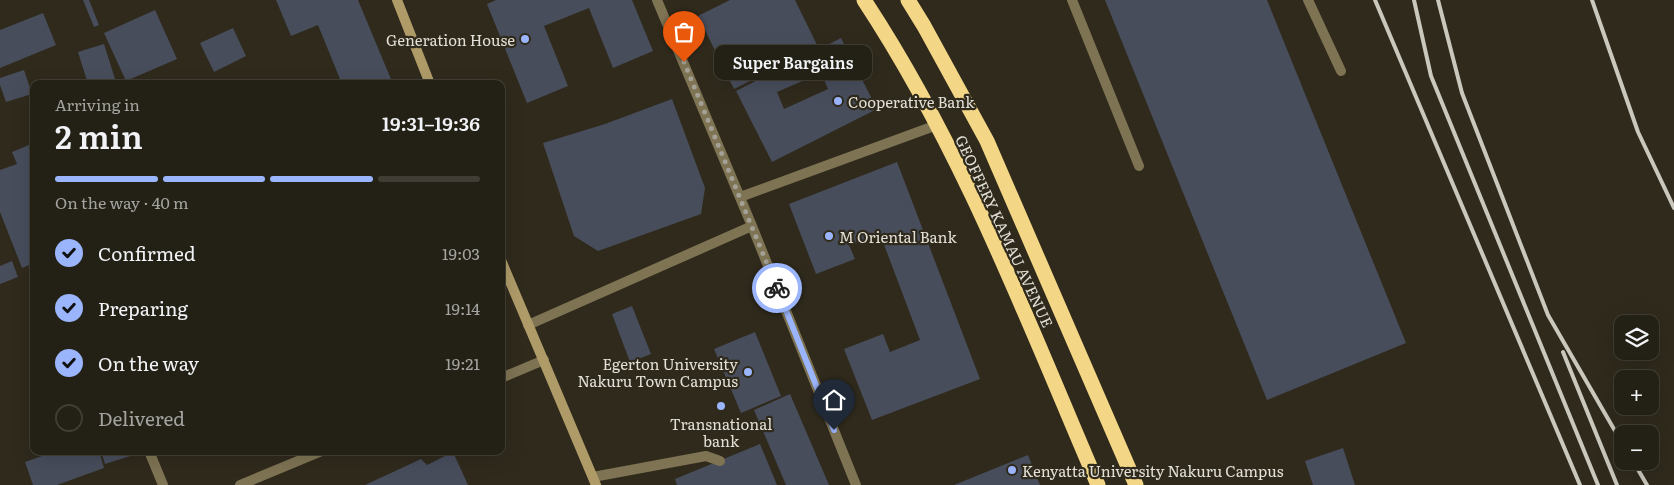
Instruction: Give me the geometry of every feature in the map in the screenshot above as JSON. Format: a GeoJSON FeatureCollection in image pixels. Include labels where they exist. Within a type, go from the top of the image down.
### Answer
{"type":"FeatureCollection","features":[{"type":"Feature","properties":{"kind":"highway","name":"GEOFFERY KAMAU AVENUE"},"geometry":{"type":"LineString","coordinates":[[864,0],[937,125],[998,251],[1098,485]]}},
{"type":"Feature","properties":{"kind":"highway","name":"GEOFFERY KAMAU AVENUE"},"geometry":{"type":"LineString","coordinates":[[908,0],[987,141],[1136,485]]}},
{"type":"Feature","properties":{"kind":"street"},"geometry":{"type":"LineString","coordinates":[[397,0],[428,80]]}},
{"type":"Feature","properties":{"kind":"street"},"geometry":{"type":"LineString","coordinates":[[657,0],[752,226],[856,485]]}},
{"type":"Feature","properties":{"kind":"street"},"geometry":{"type":"LineString","coordinates":[[1072,0],[1140,166]]}},
{"type":"Feature","properties":{"kind":"street"},"geometry":{"type":"LineString","coordinates":[[1308,0],[1341,71]]}},
{"type":"Feature","properties":{"kind":"street"},"geometry":{"type":"LineString","coordinates":[[740,198],[937,125]]}},
{"type":"Feature","properties":{"kind":"street"},"geometry":{"type":"LineString","coordinates":[[528,326],[752,226]]}},
{"type":"Feature","properties":{"kind":"street"},"geometry":{"type":"LineString","coordinates":[[505,270],[594,481],[706,456],[720,461]]}},
{"type":"Feature","properties":{"kind":"street"},"geometry":{"type":"LineString","coordinates":[[505,376],[544,360]]}},
{"type":"Feature","properties":{"kind":"street"},"geometry":{"type":"LineString","coordinates":[[151,455],[163,485]]}},
{"type":"Feature","properties":{"kind":"street"},"geometry":{"type":"LineString","coordinates":[[240,485],[312,455]]}},
{"type":"Feature","properties":{"kind":"building"},"geometry":{"type":"Polygon","coordinates":[[[83,0],[89,0],[99,25],[94,27],[83,0]]]}},
{"type":"Feature","properties":{"kind":"building"},"geometry":{"type":"Polygon","coordinates":[[[276,0],[358,0],[391,80],[340,80],[318,25],[291,36],[276,0]]]}},
{"type":"Feature","properties":{"kind":"building","name":"Generation House"},"geometry":{"type":"Polygon","coordinates":[[[496,0],[632,0],[653,51],[613,68],[589,8],[544,26],[568,86],[527,103],[487,4],[496,0]]]}},
{"type":"Feature","properties":{"kind":"building"},"geometry":{"type":"Polygon","coordinates":[[[730,0],[795,0],[818,47],[734,89],[698,16],[730,0]]]}},
{"type":"Feature","properties":{"kind":"building"},"geometry":{"type":"Polygon","coordinates":[[[1105,0],[1267,0],[1406,343],[1267,400],[1105,0]]]}},
{"type":"Feature","properties":{"kind":"building"},"geometry":{"type":"Polygon","coordinates":[[[155,10],[177,59],[126,80],[104,33],[155,10]]]}},
{"type":"Feature","properties":{"kind":"building"},"geometry":{"type":"Polygon","coordinates":[[[43,13],[56,45],[0,68],[0,30],[43,13]]]}},
{"type":"Feature","properties":{"kind":"building"},"geometry":{"type":"Polygon","coordinates":[[[233,28],[246,56],[214,72],[200,43],[233,28]]]}},
{"type":"Feature","properties":{"kind":"building","name":"Cooperative Bank"},"geometry":{"type":"Polygon","coordinates":[[[841,38],[877,109],[772,162],[736,91],[841,38]],[[821,73],[777,92],[784,109],[828,89],[821,73]]]}},
{"type":"Feature","properties":{"kind":"building"},"geometry":{"type":"Polygon","coordinates":[[[104,44],[115,79],[87,80],[78,52],[104,44]]]}},
{"type":"Feature","properties":{"kind":"building"},"geometry":{"type":"Polygon","coordinates":[[[24,70],[30,88],[30,95],[6,102],[0,85],[0,78],[24,70]]]}},
{"type":"Feature","properties":{"kind":"building"},"geometry":{"type":"Polygon","coordinates":[[[672,99],[705,188],[701,214],[598,251],[574,236],[543,143],[605,124],[672,99]]]}},
{"type":"Feature","properties":{"kind":"building"},"geometry":{"type":"Polygon","coordinates":[[[30,145],[30,265],[22,268],[0,212],[0,170],[17,164],[12,152],[30,145]]]}},
{"type":"Feature","properties":{"kind":"building"},"geometry":{"type":"Polygon","coordinates":[[[897,162],[980,379],[872,420],[844,349],[883,334],[890,352],[920,340],[880,234],[849,245],[855,259],[816,274],[789,204],[897,162]]]}},
{"type":"Feature","properties":{"kind":"building"},"geometry":{"type":"Polygon","coordinates":[[[12,261],[18,277],[0,284],[0,266],[12,261]]]}},
{"type":"Feature","properties":{"kind":"building"},"geometry":{"type":"Polygon","coordinates":[[[632,306],[651,354],[630,362],[612,314],[632,306]]]}},
{"type":"Feature","properties":{"kind":"building","name":"Egerton University Nakuru Town Campus"},"geometry":{"type":"Polygon","coordinates":[[[755,332],[781,396],[741,413],[714,349],[755,332]]]}},
{"type":"Feature","properties":{"kind":"building"},"geometry":{"type":"Polygon","coordinates":[[[790,394],[829,485],[786,485],[754,410],[790,394]]]}},
{"type":"Feature","properties":{"kind":"building"},"geometry":{"type":"Polygon","coordinates":[[[760,444],[777,485],[677,485],[675,479],[760,444]]]}},
{"type":"Feature","properties":{"kind":"building"},"geometry":{"type":"Polygon","coordinates":[[[1343,448],[1355,485],[1313,485],[1305,461],[1343,448]]]}},
{"type":"Feature","properties":{"kind":"building"},"geometry":{"type":"Polygon","coordinates":[[[45,455],[100,455],[104,468],[57,485],[33,485],[25,462],[45,455]]]}},
{"type":"Feature","properties":{"kind":"building"},"geometry":{"type":"Polygon","coordinates":[[[102,455],[134,455],[105,464],[102,455]]]}},
{"type":"Feature","properties":{"kind":"building"},"geometry":{"type":"Polygon","coordinates":[[[447,455],[454,455],[468,485],[365,485],[421,459],[427,465],[447,455]]]}},
{"type":"Feature","properties":{"kind":"building","name":"Kenyatta University Nakuru Campus"},"geometry":{"type":"Polygon","coordinates":[[[1028,455],[1040,485],[954,485],[1028,455]]]}},
{"type":"Feature","properties":{"kind":"railway"},"geometry":{"type":"LineString","coordinates":[[1375,0],[1580,485]]}},
{"type":"Feature","properties":{"kind":"railway"},"geometry":{"type":"LineString","coordinates":[[1414,0],[1431,76],[1598,485]]}},
{"type":"Feature","properties":{"kind":"railway"},"geometry":{"type":"LineString","coordinates":[[1438,0],[1462,93],[1548,315],[1614,429]]}},
{"type":"Feature","properties":{"kind":"railway"},"geometry":{"type":"LineString","coordinates":[[1592,0],[1638,132],[1674,208]]}},
{"type":"Feature","properties":{"kind":"railway"},"geometry":{"type":"LineString","coordinates":[[1563,352],[1617,485]]}},
{"type":"Feature","properties":{"kind":"railway"},"geometry":{"type":"LineString","coordinates":[[1638,470],[1647,485]]}},
{"type":"Feature","properties":{"kind":"way so far"},"geometry":{"type":"LineString","coordinates":[[684,62],[777,288]]}},
{"type":"Feature","properties":{"kind":"place","name":"Generation House"},"geometry":{"type":"Point","coordinates":[525,39]}},
{"type":"Feature","properties":{"kind":"place","name":"Super Bargains"},"geometry":{"type":"Point","coordinates":[684,62]}},
{"type":"Feature","properties":{"kind":"place","name":"Cooperative Bank"},"geometry":{"type":"Point","coordinates":[838,101]}},
{"type":"Feature","properties":{"kind":"place","name":"M Oriental Bank"},"geometry":{"type":"Point","coordinates":[829,236]}},
{"type":"Feature","properties":{"kind":"place","name":"Egerton University Nakuru Town Campus"},"geometry":{"type":"Point","coordinates":[748,372]}},
{"type":"Feature","properties":{"kind":"place","name":"Transnational bank"},"geometry":{"type":"Point","coordinates":[721,406]}},
{"type":"Feature","properties":{"kind":"place","name":"Kenyatta University Nakuru Campus"},"geometry":{"type":"Point","coordinates":[1012,470]}},
{"type":"Feature","properties":{"kind":"route"},"geometry":{"type":"LineString","coordinates":[[777,288],[834,430]]}}]}
